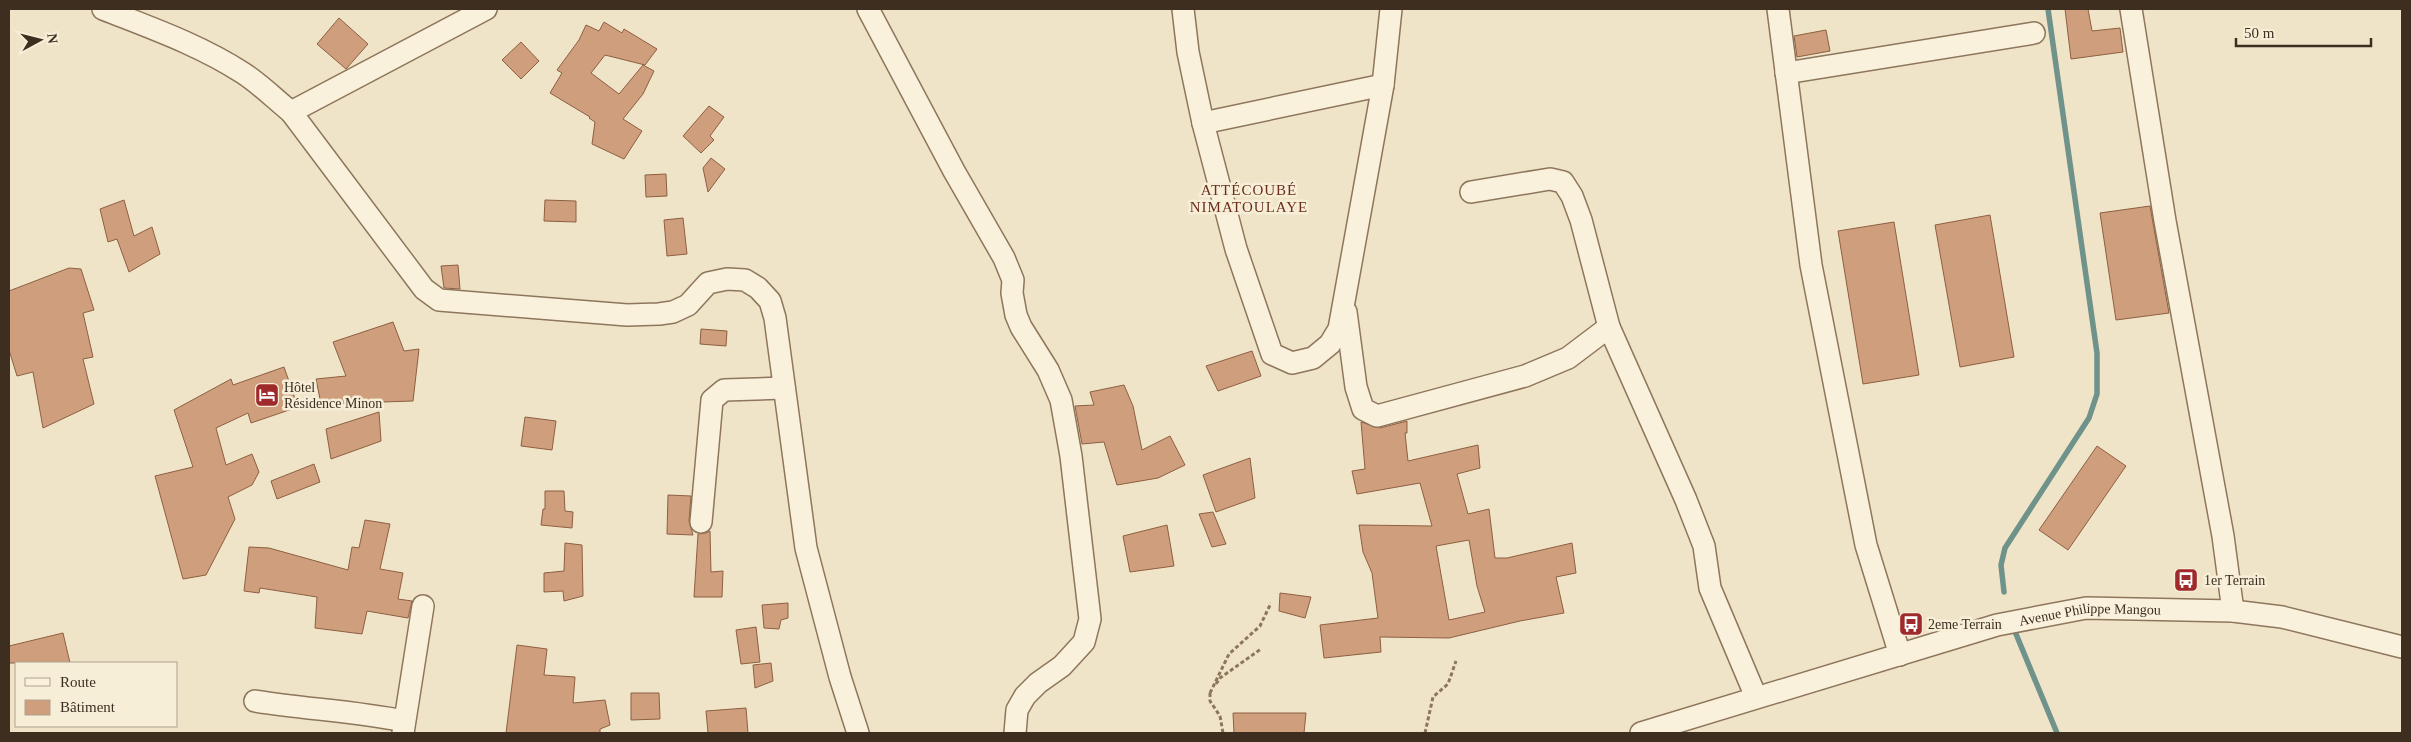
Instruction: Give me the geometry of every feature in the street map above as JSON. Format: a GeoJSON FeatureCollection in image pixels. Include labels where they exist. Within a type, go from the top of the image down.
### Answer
{"type":"FeatureCollection","features":[{"type":"Feature","properties":{"kind":"street"},"geometry":{"type":"LineString","coordinates":[[103,9],[196,46],[243,73],[291,112],[424,289],[439,300],[627,315],[659,314],[673,312],[688,305],[708,283],[727,279],[745,280],[758,288],[770,301],[775,318],[806,548],[840,677],[858,733]]}},
{"type":"Feature","properties":{"kind":"street"},"geometry":{"type":"LineString","coordinates":[[291,112],[486,9]]}},
{"type":"Feature","properties":{"kind":"street"},"geometry":{"type":"LineString","coordinates":[[868,9],[954,171],[1004,258],[1013,280],[1012,293],[1016,315],[1048,370],[1061,400],[1072,465],[1090,619],[1084,642],[1062,666],[1038,683],[1025,696],[1017,710],[1015,733]]}},
{"type":"Feature","properties":{"kind":"street"},"geometry":{"type":"LineString","coordinates":[[1184,9],[1188,52],[1203,123],[1236,249],[1272,354],[1292,363],[1313,358],[1330,344],[1339,329],[1383,85],[1391,9]]}},
{"type":"Feature","properties":{"kind":"street"},"geometry":{"type":"LineString","coordinates":[[1778,9],[1812,275],[1866,545],[1900,655]]}},
{"type":"Feature","properties":{"kind":"street"},"geometry":{"type":"LineString","coordinates":[[2131,9],[2165,221],[2223,536],[2233,611]]}},
{"type":"Feature","properties":{"kind":"street"},"geometry":{"type":"LineString","coordinates":[[1786,73],[2034,34]]}},
{"type":"Feature","properties":{"kind":"street"},"geometry":{"type":"LineString","coordinates":[[1203,123],[1383,85]]}},
{"type":"Feature","properties":{"kind":"street"},"geometry":{"type":"LineString","coordinates":[[1471,192],[1550,179],[1563,182],[1572,196],[1581,220],[1609,327],[1686,500],[1704,546],[1710,588],[1756,697]]}},
{"type":"Feature","properties":{"kind":"street"},"geometry":{"type":"LineString","coordinates":[[1344,300],[1356,387],[1363,409],[1377,416],[1395,413],[1525,376],[1568,358],[1609,327]]}},
{"type":"Feature","properties":{"kind":"street"},"geometry":{"type":"LineString","coordinates":[[701,522],[712,400],[724,390],[784,388]]}},
{"type":"Feature","properties":{"kind":"street"},"geometry":{"type":"LineString","coordinates":[[255,701],[313,710],[375,715],[404,727],[423,606]]}},
{"type":"Feature","properties":{"kind":"street","name":"Avenue Philippe Mangou"},"geometry":{"type":"LineString","coordinates":[[1641,733],[1997,625],[2086,608],[2233,611],[2282,617],[2402,646]]}},
{"type":"Feature","properties":{"kind":"path"},"geometry":{"type":"LineString","coordinates":[[1223,733],[1220,716],[1210,701],[1210,693],[1229,654],[1260,626],[1271,603]]}},
{"type":"Feature","properties":{"kind":"path"},"geometry":{"type":"LineString","coordinates":[[1210,693],[1220,678],[1261,649]]}},
{"type":"Feature","properties":{"kind":"path"},"geometry":{"type":"LineString","coordinates":[[1425,733],[1433,698],[1448,684],[1456,660]]}},
{"type":"Feature","properties":{"kind":"building"},"geometry":{"type":"Polygon","coordinates":[[[2065,9],[2088,9],[2092,31],[2120,28],[2123,52],[2071,59],[2065,9]]]}},
{"type":"Feature","properties":{"kind":"building"},"geometry":{"type":"Polygon","coordinates":[[[339,18],[368,44],[346,69],[317,44],[339,18]]]}},
{"type":"Feature","properties":{"kind":"building"},"geometry":{"type":"Polygon","coordinates":[[[604,22],[622,33],[624,29],[657,49],[645,65],[605,55],[591,73],[619,94],[643,65],[654,71],[643,94],[623,119],[642,131],[624,159],[592,144],[595,122],[550,93],[562,73],[557,70],[579,40],[586,25],[599,31],[604,22]]]}},
{"type":"Feature","properties":{"kind":"building"},"geometry":{"type":"Polygon","coordinates":[[[1826,30],[1830,51],[1797,57],[1794,36],[1826,30]]]}},
{"type":"Feature","properties":{"kind":"building"},"geometry":{"type":"Polygon","coordinates":[[[521,42],[539,61],[521,79],[502,60],[521,42]]]}},
{"type":"Feature","properties":{"kind":"building"},"geometry":{"type":"Polygon","coordinates":[[[709,106],[724,117],[710,136],[714,140],[701,153],[683,136],[709,106]]]}},
{"type":"Feature","properties":{"kind":"building"},"geometry":{"type":"Polygon","coordinates":[[[711,158],[725,169],[708,192],[703,168],[711,158]]]}},
{"type":"Feature","properties":{"kind":"building"},"geometry":{"type":"Polygon","coordinates":[[[666,174],[667,196],[646,197],[645,175],[666,174]]]}},
{"type":"Feature","properties":{"kind":"building"},"geometry":{"type":"Polygon","coordinates":[[[124,200],[134,236],[152,227],[160,254],[129,272],[117,239],[108,242],[100,209],[124,200]]]}},
{"type":"Feature","properties":{"kind":"building"},"geometry":{"type":"Polygon","coordinates":[[[545,200],[576,201],[576,222],[544,221],[545,200]]]}},
{"type":"Feature","properties":{"kind":"building"},"geometry":{"type":"Polygon","coordinates":[[[2150,206],[2169,313],[2116,320],[2100,213],[2150,206]]]}},
{"type":"Feature","properties":{"kind":"building"},"geometry":{"type":"Polygon","coordinates":[[[1990,215],[2014,357],[1960,367],[1935,225],[1990,215]]]}},
{"type":"Feature","properties":{"kind":"building"},"geometry":{"type":"Polygon","coordinates":[[[683,218],[687,254],[667,256],[664,220],[683,218]]]}},
{"type":"Feature","properties":{"kind":"building"},"geometry":{"type":"Polygon","coordinates":[[[1894,222],[1919,375],[1863,384],[1838,231],[1894,222]]]}},
{"type":"Feature","properties":{"kind":"building"},"geometry":{"type":"Polygon","coordinates":[[[458,265],[460,289],[444,288],[441,266],[458,265]]]}},
{"type":"Feature","properties":{"kind":"building"},"geometry":{"type":"Polygon","coordinates":[[[69,268],[81,269],[94,310],[83,313],[93,357],[83,359],[94,404],[43,428],[33,372],[17,376],[9,350],[9,291],[69,268]]]}},
{"type":"Feature","properties":{"kind":"building"},"geometry":{"type":"Polygon","coordinates":[[[393,322],[404,351],[419,349],[413,401],[321,404],[316,379],[346,376],[333,342],[393,322]]]}},
{"type":"Feature","properties":{"kind":"building"},"geometry":{"type":"Polygon","coordinates":[[[701,329],[727,331],[726,346],[700,344],[701,329]]]}},
{"type":"Feature","properties":{"kind":"building"},"geometry":{"type":"Polygon","coordinates":[[[1252,351],[1261,376],[1218,391],[1206,366],[1252,351]]]}},
{"type":"Feature","properties":{"kind":"building"},"geometry":{"type":"Polygon","coordinates":[[[284,367],[298,407],[251,423],[248,413],[216,428],[226,465],[252,454],[259,472],[252,485],[228,497],[235,519],[206,575],[183,579],[155,476],[193,467],[174,410],[231,379],[233,385],[284,367]]]}},
{"type":"Feature","properties":{"kind":"building"},"geometry":{"type":"Polygon","coordinates":[[[1124,385],[1133,406],[1142,450],[1170,436],[1185,465],[1158,478],[1117,485],[1104,442],[1082,444],[1075,406],[1094,405],[1090,392],[1124,385]]]}},
{"type":"Feature","properties":{"kind":"building"},"geometry":{"type":"Polygon","coordinates":[[[379,412],[381,441],[331,459],[326,429],[379,412]]]}},
{"type":"Feature","properties":{"kind":"building"},"geometry":{"type":"Polygon","coordinates":[[[525,417],[556,421],[552,450],[521,446],[525,417]]]}},
{"type":"Feature","properties":{"kind":"building"},"geometry":{"type":"Polygon","coordinates":[[[1407,421],[1407,433],[1405,433],[1408,461],[1478,445],[1480,468],[1457,474],[1468,514],[1489,509],[1495,558],[1507,558],[1572,543],[1576,573],[1556,577],[1564,613],[1520,621],[1449,638],[1380,637],[1381,652],[1324,658],[1320,625],[1378,618],[1372,573],[1363,552],[1359,525],[1432,526],[1420,483],[1357,494],[1352,471],[1365,469],[1361,422],[1380,428],[1407,421]],[[1469,540],[1436,546],[1449,620],[1485,612],[1477,586],[1469,540]]]}},
{"type":"Feature","properties":{"kind":"building"},"geometry":{"type":"Polygon","coordinates":[[[2097,446],[2126,466],[2068,550],[2039,530],[2097,446]]]}},
{"type":"Feature","properties":{"kind":"building"},"geometry":{"type":"Polygon","coordinates":[[[1250,458],[1255,498],[1216,512],[1203,475],[1250,458]]]}},
{"type":"Feature","properties":{"kind":"building"},"geometry":{"type":"Polygon","coordinates":[[[314,464],[320,482],[277,499],[271,481],[314,464]]]}},
{"type":"Feature","properties":{"kind":"building"},"geometry":{"type":"Polygon","coordinates":[[[545,491],[564,491],[565,511],[573,512],[572,528],[541,525],[543,509],[545,509],[545,491]]]}},
{"type":"Feature","properties":{"kind":"building"},"geometry":{"type":"Polygon","coordinates":[[[668,495],[691,496],[689,521],[693,535],[667,534],[668,495]]]}},
{"type":"Feature","properties":{"kind":"building"},"geometry":{"type":"Polygon","coordinates":[[[1213,512],[1226,544],[1212,547],[1199,514],[1213,512]]]}},
{"type":"Feature","properties":{"kind":"building"},"geometry":{"type":"Polygon","coordinates":[[[365,520],[390,524],[380,569],[403,573],[398,599],[412,601],[408,618],[367,611],[362,634],[315,628],[317,597],[260,588],[259,593],[244,591],[249,547],[269,548],[348,570],[352,547],[359,548],[365,520]]]}},
{"type":"Feature","properties":{"kind":"building"},"geometry":{"type":"Polygon","coordinates":[[[1167,525],[1174,566],[1130,572],[1123,536],[1167,525]]]}},
{"type":"Feature","properties":{"kind":"building"},"geometry":{"type":"Polygon","coordinates":[[[710,531],[711,572],[723,571],[722,597],[694,597],[698,534],[710,531]]]}},
{"type":"Feature","properties":{"kind":"building"},"geometry":{"type":"Polygon","coordinates":[[[565,543],[582,545],[583,596],[564,601],[563,591],[544,592],[544,573],[564,571],[565,543]]]}},
{"type":"Feature","properties":{"kind":"building"},"geometry":{"type":"Polygon","coordinates":[[[1280,593],[1311,597],[1305,618],[1279,611],[1280,593]]]}},
{"type":"Feature","properties":{"kind":"building"},"geometry":{"type":"Polygon","coordinates":[[[788,603],[788,618],[781,620],[779,629],[764,628],[762,605],[788,603]]]}},
{"type":"Feature","properties":{"kind":"building"},"geometry":{"type":"Polygon","coordinates":[[[756,627],[760,662],[741,664],[736,630],[756,627]]]}},
{"type":"Feature","properties":{"kind":"building"},"geometry":{"type":"Polygon","coordinates":[[[63,633],[70,662],[9,663],[9,646],[63,633]]]}},
{"type":"Feature","properties":{"kind":"building"},"geometry":{"type":"Polygon","coordinates":[[[517,645],[547,649],[544,675],[575,677],[573,703],[605,700],[610,725],[600,729],[600,733],[506,733],[517,645]]]}},
{"type":"Feature","properties":{"kind":"building"},"geometry":{"type":"Polygon","coordinates":[[[771,663],[773,681],[755,688],[753,665],[771,663]]]}},
{"type":"Feature","properties":{"kind":"building"},"geometry":{"type":"Polygon","coordinates":[[[631,693],[659,693],[660,719],[631,720],[631,693]]]}},
{"type":"Feature","properties":{"kind":"building"},"geometry":{"type":"Polygon","coordinates":[[[746,708],[748,733],[708,733],[706,711],[746,708]]]}},
{"type":"Feature","properties":{"kind":"building"},"geometry":{"type":"Polygon","coordinates":[[[1233,713],[1306,713],[1304,733],[1234,733],[1233,713]]]}},
{"type":"Feature","properties":{"kind":"waterway"},"geometry":{"type":"LineString","coordinates":[[2004,592],[2001,565],[2005,548],[2089,418],[2097,394],[2097,353],[2048,9]]}},
{"type":"Feature","properties":{"kind":"waterway"},"geometry":{"type":"LineString","coordinates":[[2016,634],[2057,733]]}},
{"type":"Feature","properties":{"kind":"place","name":"Hôtel Résidence Minon"},"geometry":{"type":"Point","coordinates":[267,395]}},
{"type":"Feature","properties":{"kind":"place","name":"1er Terrain"},"geometry":{"type":"Point","coordinates":[2186,580]}},
{"type":"Feature","properties":{"kind":"place","name":"2eme Terrain"},"geometry":{"type":"Point","coordinates":[1911,624]}},
{"type":"Feature","properties":{"kind":"district","name":"ATTÉCOUBÉ NIMATOULAYE"},"geometry":{"type":"Point","coordinates":[1249,198]}}]}
